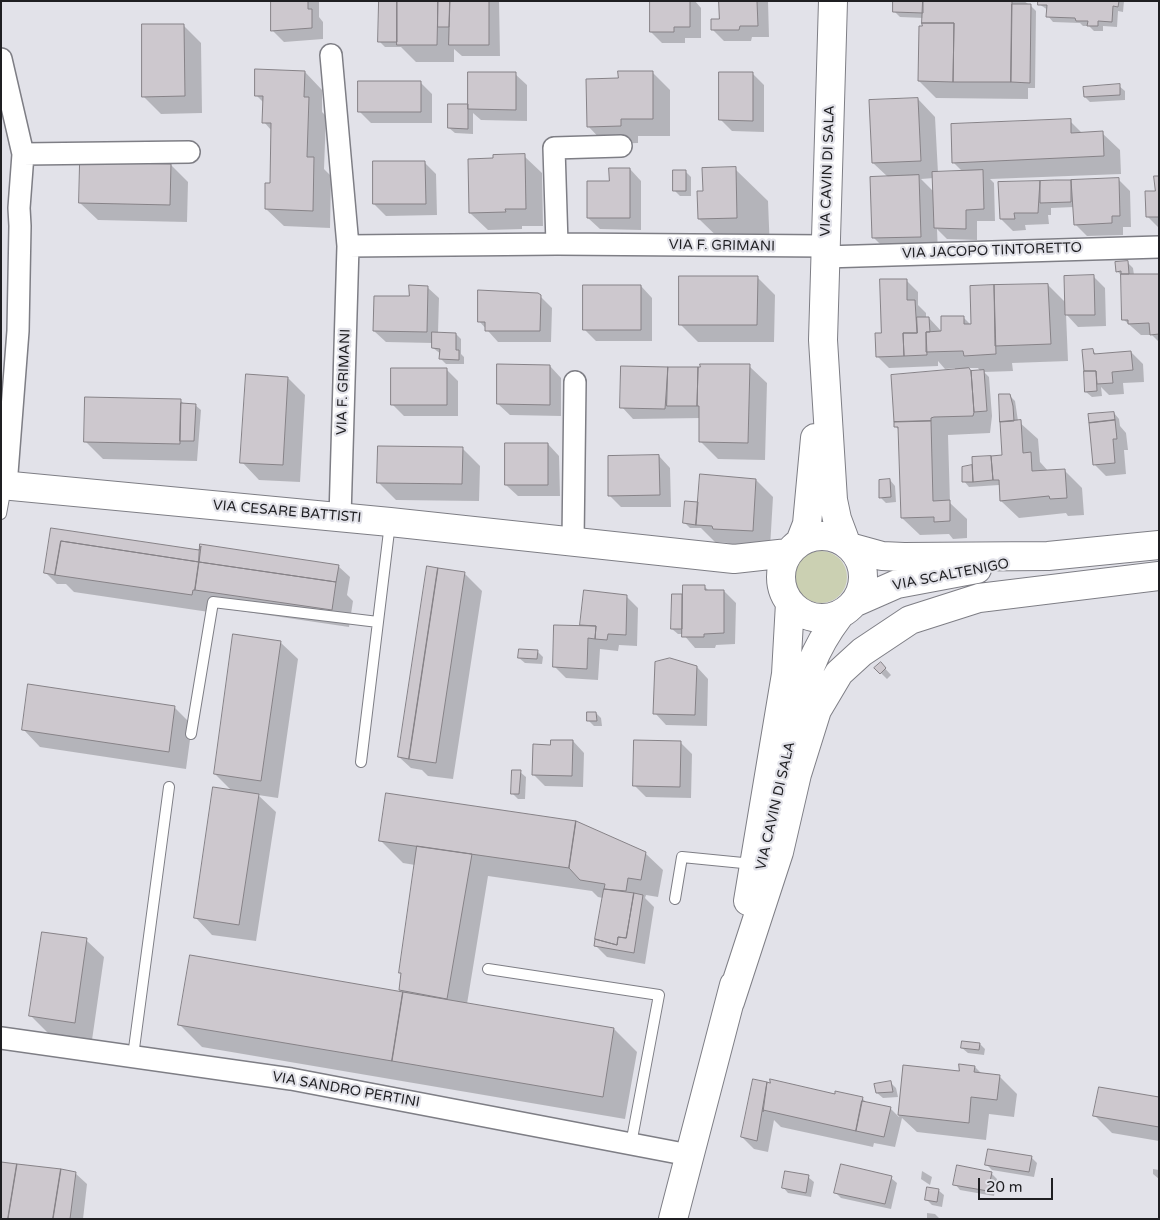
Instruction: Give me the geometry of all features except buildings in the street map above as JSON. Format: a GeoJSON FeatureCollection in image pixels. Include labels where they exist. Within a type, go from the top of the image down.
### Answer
{"type":"FeatureCollection","features":[{"type":"Feature","properties":{"kind":"main road","name":"VIA CAVIN DI SALA"},"geometry":{"type":"LineString","coordinates":[[794,548],[807,524],[823,340],[833,1]]}},
{"type":"Feature","properties":{"kind":"main road","name":"VIA CAVIN DI SALA"},"geometry":{"type":"LineString","coordinates":[[823,340],[833,500],[837,520],[849,546]]}},
{"type":"Feature","properties":{"kind":"main road","name":"VIA CESARE BATTISTI"},"geometry":{"type":"LineString","coordinates":[[4,485],[390,522],[734,559],[794,548]]}},
{"type":"Feature","properties":{"kind":"main road"},"geometry":{"type":"LineString","coordinates":[[815,536],[831,536],[849,546],[861,560],[864,574],[863,589],[847,609],[826,619],[812,618],[800,612],[786,597],[781,578],[782,565],[794,548],[815,536]]}},
{"type":"Feature","properties":{"kind":"main road","name":"VIA SCALTENIGO"},"geometry":{"type":"LineString","coordinates":[[847,609],[897,584],[1048,556],[1159,545]]}},
{"type":"Feature","properties":{"kind":"main road","name":"VIA SCALTENIGO"},"geometry":{"type":"LineString","coordinates":[[849,546],[882,556],[1048,556]]}},
{"type":"Feature","properties":{"kind":"main road","name":"VIA CESARE BATTISTI"},"geometry":{"type":"LineString","coordinates":[[734,559],[763,574],[786,597]]}},
{"type":"Feature","properties":{"kind":"main road"},"geometry":{"type":"LineString","coordinates":[[730,1002],[779,852],[797,774],[818,710],[839,673],[862,652],[910,620],[979,598],[1159,576]]}},
{"type":"Feature","properties":{"kind":"main road","name":"VIA CAVIN DI SALA"},"geometry":{"type":"LineString","coordinates":[[730,1002],[786,674],[786,597]]}},
{"type":"Feature","properties":{"kind":"main road","name":"VIA CAVIN DI SALA"},"geometry":{"type":"LineString","coordinates":[[673,1219],[730,1002],[806,677],[821,639],[847,609]]}},
{"type":"Feature","properties":{"kind":"street","name":"VIA F. GRIMANI"},"geometry":{"type":"LineString","coordinates":[[331,55],[348,246],[340,517]]}},
{"type":"Feature","properties":{"kind":"street"},"geometry":{"type":"LineString","coordinates":[[1,59],[23,154],[10,208],[20,226],[9,331],[4,485]]}},
{"type":"Feature","properties":{"kind":"street"},"geometry":{"type":"LineString","coordinates":[[557,244],[554,148],[621,146]]}},
{"type":"Feature","properties":{"kind":"street"},"geometry":{"type":"LineString","coordinates":[[23,154],[189,152]]}},
{"type":"Feature","properties":{"kind":"street","name":"VIA F. GRIMANI"},"geometry":{"type":"LineString","coordinates":[[348,246],[557,244],[826,251]]}},
{"type":"Feature","properties":{"kind":"street","name":"VIA JACOPO TINTORETTO"},"geometry":{"type":"LineString","coordinates":[[826,251],[1159,247]]}},
{"type":"Feature","properties":{"kind":"street"},"geometry":{"type":"LineString","coordinates":[[573,541],[575,382]]}},
{"type":"Feature","properties":{"kind":"street","name":"VIA SANDRO PERTINI"},"geometry":{"type":"LineString","coordinates":[[1,1038],[291,1078],[689,1155]]}},
{"type":"Feature","properties":{"kind":"lane"},"geometry":{"type":"LineString","coordinates":[[1,514],[4,485]]}},
{"type":"Feature","properties":{"kind":"lane"},"geometry":{"type":"LineString","coordinates":[[360,762],[390,522]]}},
{"type":"Feature","properties":{"kind":"lane"},"geometry":{"type":"LineString","coordinates":[[192,734],[213,602],[378,622]]}},
{"type":"Feature","properties":{"kind":"lane"},"geometry":{"type":"LineString","coordinates":[[133,1056],[169,787]]}},
{"type":"Feature","properties":{"kind":"lane"},"geometry":{"type":"LineString","coordinates":[[675,899],[682,857],[755,864]]}},
{"type":"Feature","properties":{"kind":"lane"},"geometry":{"type":"LineString","coordinates":[[488,969],[659,995],[631,1144]]}},
{"type":"Feature","properties":{"kind":"green space"},"geometry":{"type":"Polygon","coordinates":[[[816,551],[826,551],[835,555],[843,563],[847,577],[843,591],[835,599],[826,603],[816,603],[807,599],[799,591],[795,582],[795,572],[799,563],[807,555],[816,551]]]}}]}
